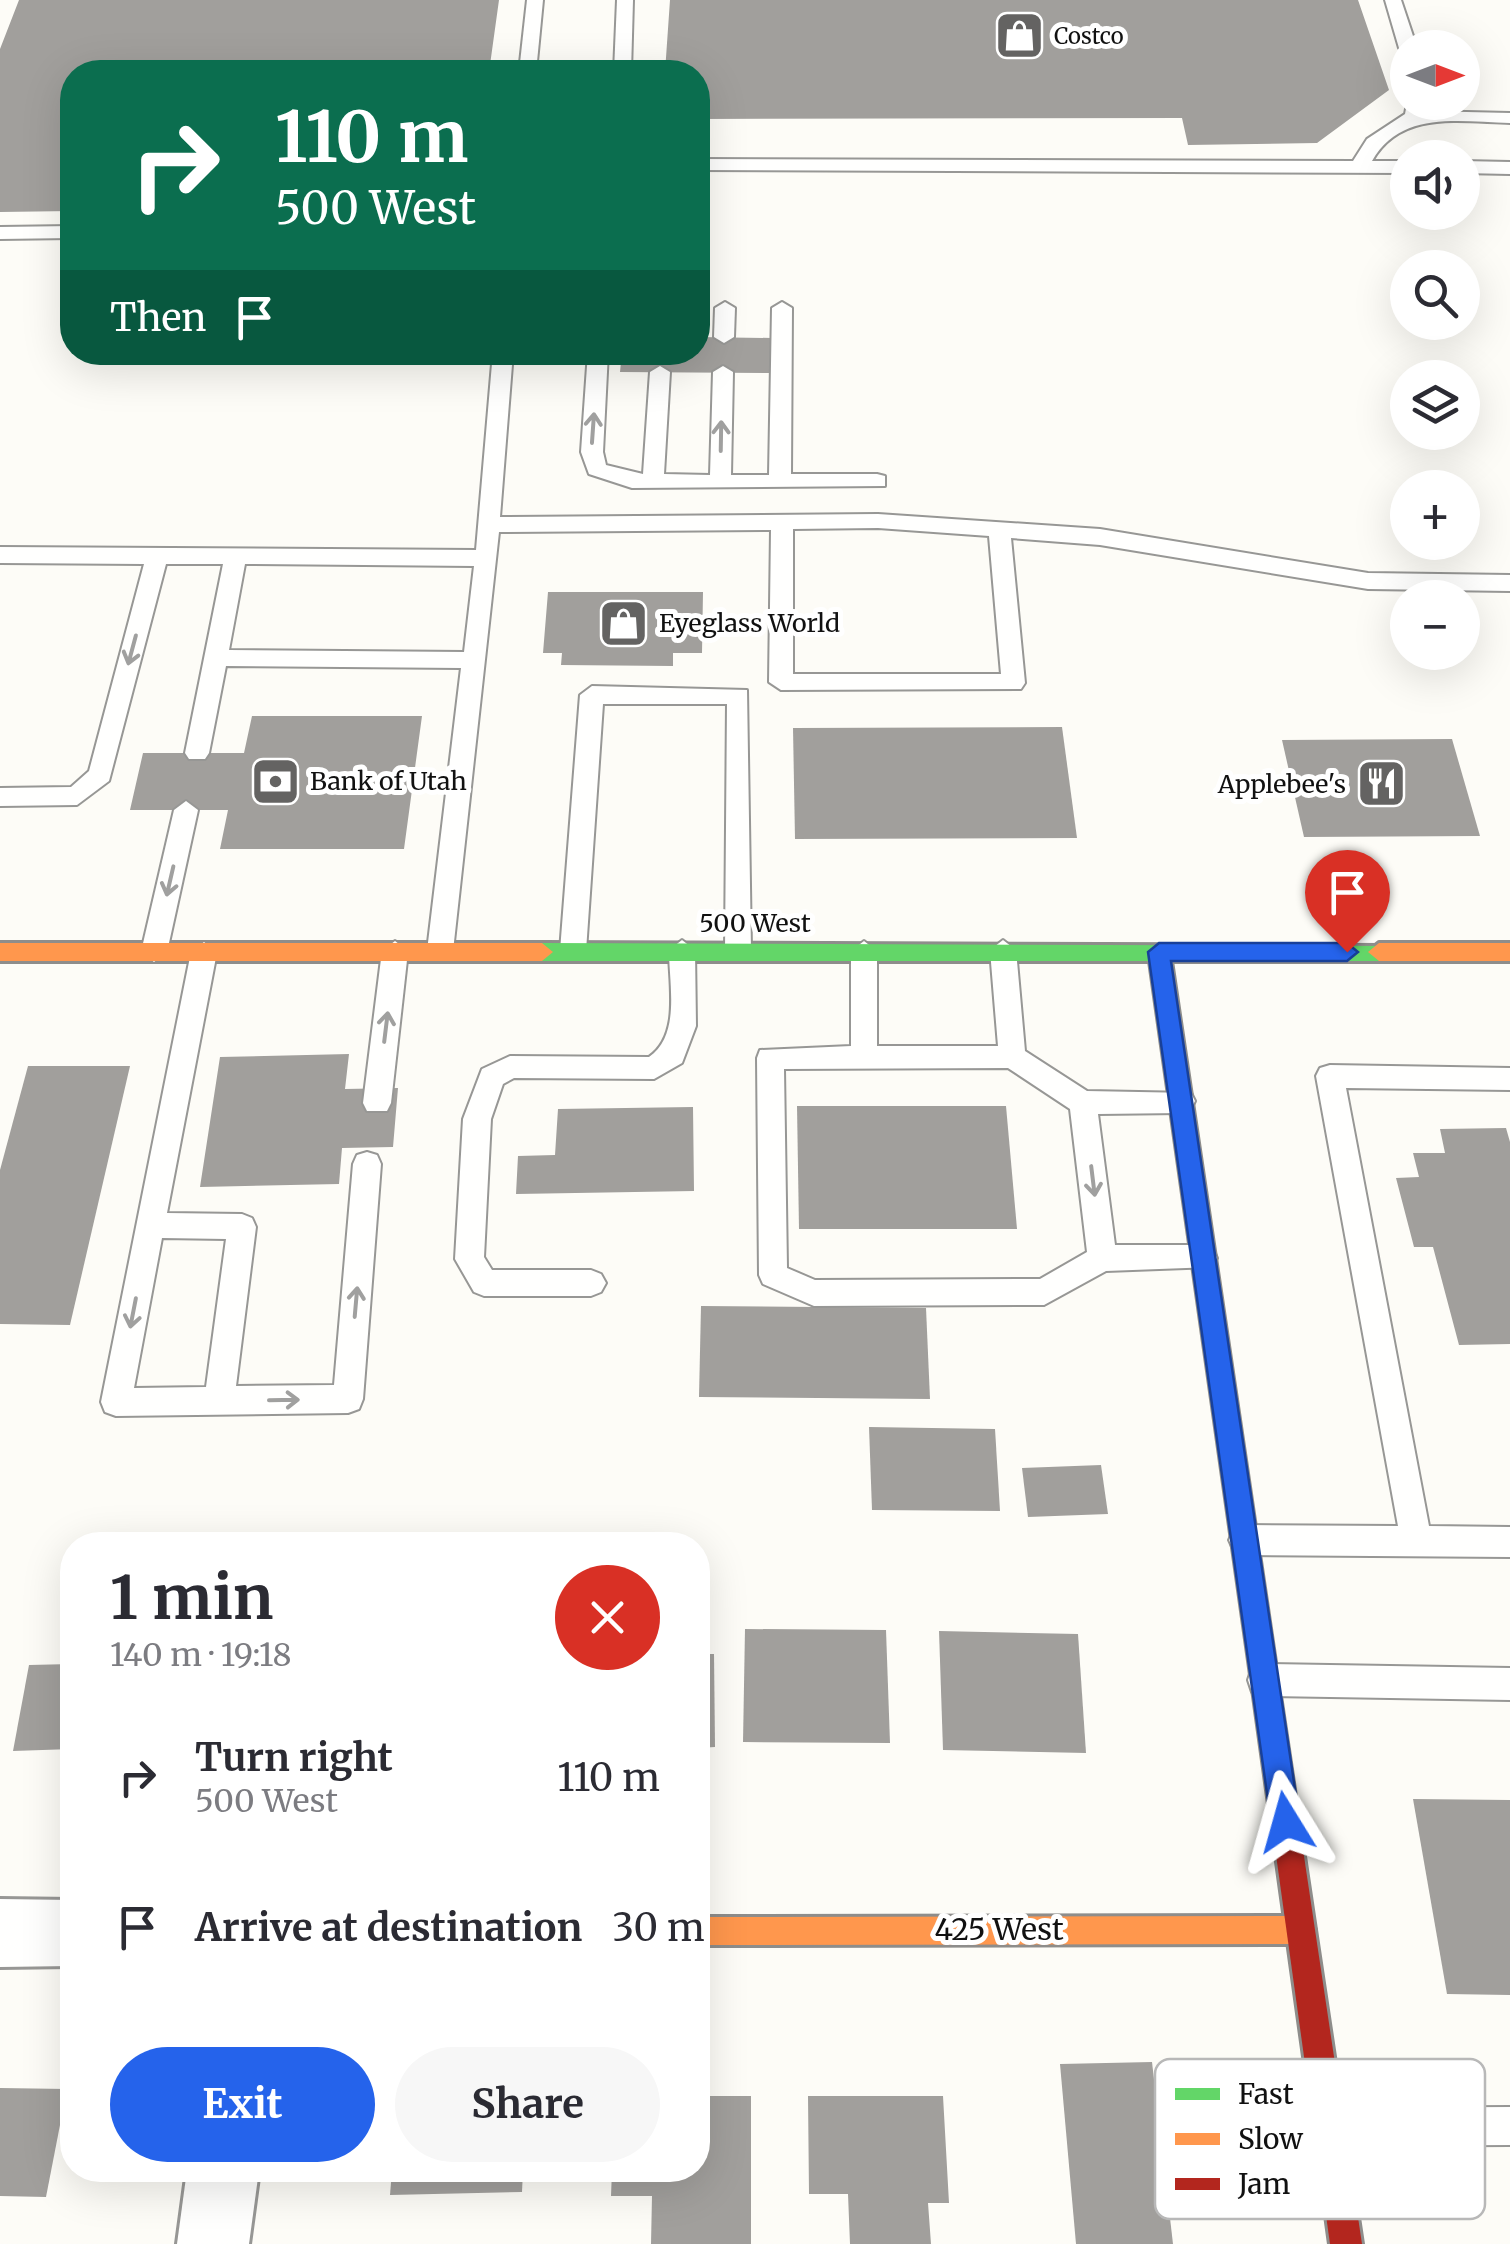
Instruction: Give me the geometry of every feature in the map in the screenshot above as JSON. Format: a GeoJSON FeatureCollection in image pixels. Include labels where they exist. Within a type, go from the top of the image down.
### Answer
{"type":"FeatureCollection","features":[{"type":"Feature","properties":{"kind":"street","name":"500 West"},"geometry":{"type":"LineString","coordinates":[[0,952],[1510,952]]}},
{"type":"Feature","properties":{"kind":"street"},"geometry":{"type":"LineString","coordinates":[[1159,952],[1319,2059]]}},
{"type":"Feature","properties":{"kind":"street","name":"425 West"},"geometry":{"type":"LineString","coordinates":[[710,1931],[1301,1930]]}},
{"type":"Feature","properties":{"kind":"street"},"geometry":{"type":"LineString","coordinates":[[0,1933],[60,1932]]}},
{"type":"Feature","properties":{"kind":"street"},"geometry":{"type":"LineString","coordinates":[[214,2244],[222,2182]]}},
{"type":"Feature","properties":{"kind":"street"},"geometry":{"type":"LineString","coordinates":[[1342,2219],[1346,2244]]}},
{"type":"Feature","properties":{"kind":"lane"},"geometry":{"type":"LineString","coordinates":[[529,60],[535,0]]}},
{"type":"Feature","properties":{"kind":"lane"},"geometry":{"type":"LineString","coordinates":[[624,60],[626,0]]}},
{"type":"Feature","properties":{"kind":"lane"},"geometry":{"type":"LineString","coordinates":[[1393,0],[1402,30]]}},
{"type":"Feature","properties":{"kind":"lane"},"geometry":{"type":"LineString","coordinates":[[1480,115],[1510,118]]}},
{"type":"Feature","properties":{"kind":"lane"},"geometry":{"type":"LineString","coordinates":[[1360,166],[1373,143],[1401,120]]}},
{"type":"Feature","properties":{"kind":"lane"},"geometry":{"type":"LineString","coordinates":[[710,164],[1390,166]]}},
{"type":"Feature","properties":{"kind":"lane"},"geometry":{"type":"LineString","coordinates":[[1480,167],[1510,168]]}},
{"type":"Feature","properties":{"kind":"lane"},"geometry":{"type":"LineString","coordinates":[[0,232],[60,232]]}},
{"type":"Feature","properties":{"kind":"lane"},"geometry":{"type":"LineString","coordinates":[[724,338],[725,308]]}},
{"type":"Feature","properties":{"kind":"lane"},"geometry":{"type":"LineString","coordinates":[[780,482],[782,308]]}},
{"type":"Feature","properties":{"kind":"lane"},"geometry":{"type":"LineString","coordinates":[[440,951],[486,558],[501,365]]}},
{"type":"Feature","properties":{"kind":"lane"},"geometry":{"type":"LineString","coordinates":[[597,365],[592,452],[597,469],[632,481],[877,482]]}},
{"type":"Feature","properties":{"kind":"lane"},"geometry":{"type":"LineString","coordinates":[[654,482],[660,372]]}},
{"type":"Feature","properties":{"kind":"lane"},"geometry":{"type":"LineString","coordinates":[[720,482],[722,372]]}},
{"type":"Feature","properties":{"kind":"lane"},"geometry":{"type":"LineString","coordinates":[[487,525],[878,521],[1100,538],[1368,581],[1510,582]]}},
{"type":"Feature","properties":{"kind":"lane"},"geometry":{"type":"LineString","coordinates":[[782,522],[782,682],[1013,683],[999,530]]}},
{"type":"Feature","properties":{"kind":"lane"},"geometry":{"type":"LineString","coordinates":[[0,554],[486,558]]}},
{"type":"Feature","properties":{"kind":"lane"},"geometry":{"type":"LineString","coordinates":[[0,796],[77,796],[100,775],[157,556]]}},
{"type":"Feature","properties":{"kind":"lane"},"geometry":{"type":"LineString","coordinates":[[198,753],[236,556]]}},
{"type":"Feature","properties":{"kind":"lane"},"geometry":{"type":"LineString","coordinates":[[216,658],[474,660]]}},
{"type":"Feature","properties":{"kind":"lane"},"geometry":{"type":"LineString","coordinates":[[573,951],[592,695],[739,696],[738,950]]}},
{"type":"Feature","properties":{"kind":"lane"},"geometry":{"type":"LineString","coordinates":[[154,952],[186,810]]}},
{"type":"Feature","properties":{"kind":"lane"},"geometry":{"type":"LineString","coordinates":[[591,1283],[484,1283],[469,1260],[477,1119],[492,1077],[510,1067],[654,1068],[673,1055],[683,1026],[682,950]]}},
{"type":"Feature","properties":{"kind":"lane"},"geometry":{"type":"LineString","coordinates":[[1003,950],[1012,1057]]}},
{"type":"Feature","properties":{"kind":"lane"},"geometry":{"type":"LineString","coordinates":[[864,951],[864,1057]]}},
{"type":"Feature","properties":{"kind":"lane"},"geometry":{"type":"LineString","coordinates":[[204,952],[116,1402],[348,1399],[368,1164]]}},
{"type":"Feature","properties":{"kind":"lane"},"geometry":{"type":"LineString","coordinates":[[377,1104],[396,952]]}},
{"type":"Feature","properties":{"kind":"lane"},"geometry":{"type":"LineString","coordinates":[[1181,1101],[1083,1103],[1012,1057],[770,1058],[772,1275],[814,1293],[1044,1292],[1102,1258],[1203,1258]]}},
{"type":"Feature","properties":{"kind":"lane"},"geometry":{"type":"LineString","coordinates":[[1416,1541],[1330,1076],[1510,1078]]}},
{"type":"Feature","properties":{"kind":"lane"},"geometry":{"type":"LineString","coordinates":[[1083,1103],[1102,1258]]}},
{"type":"Feature","properties":{"kind":"lane"},"geometry":{"type":"LineString","coordinates":[[149,1225],[242,1227],[219,1401]]}},
{"type":"Feature","properties":{"kind":"lane"},"geometry":{"type":"LineString","coordinates":[[1245,1540],[1510,1542]]}},
{"type":"Feature","properties":{"kind":"lane"},"geometry":{"type":"LineString","coordinates":[[1264,1680],[1510,1684]]}},
{"type":"Feature","properties":{"kind":"building"},"geometry":{"type":"Polygon","coordinates":[[[19,0],[499,0],[491,60],[60,60],[60,211],[0,212],[0,49],[19,0]]]}},
{"type":"Feature","properties":{"kind":"building","name":"Costco"},"geometry":{"type":"Polygon","coordinates":[[[670,0],[1358,0],[1389,90],[1317,143],[1188,145],[1182,118],[710,119],[710,60],[666,60],[670,0]]]}},
{"type":"Feature","properties":{"kind":"building"},"geometry":{"type":"Polygon","coordinates":[[[710,337],[772,338],[771,373],[620,372],[621,365],[710,365],[710,337]]]}},
{"type":"Feature","properties":{"kind":"building","name":"Eyeglass World"},"geometry":{"type":"Polygon","coordinates":[[[548,592],[703,592],[702,653],[673,653],[673,666],[561,665],[562,653],[543,653],[548,592]]]}},
{"type":"Feature","properties":{"kind":"building","name":"Bank of Utah"},"geometry":{"type":"Polygon","coordinates":[[[252,716],[422,716],[404,849],[220,849],[228,810],[130,810],[143,753],[244,753],[252,716]]]}},
{"type":"Feature","properties":{"kind":"building"},"geometry":{"type":"Polygon","coordinates":[[[1062,727],[1077,838],[795,839],[793,728],[1062,727]]]}},
{"type":"Feature","properties":{"kind":"building"},"geometry":{"type":"Polygon","coordinates":[[[1452,739],[1480,836],[1304,837],[1282,740],[1452,739]]]}},
{"type":"Feature","properties":{"kind":"building"},"geometry":{"type":"Polygon","coordinates":[[[349,1054],[345,1089],[398,1088],[393,1147],[342,1148],[339,1184],[200,1187],[220,1057],[349,1054]]]}},
{"type":"Feature","properties":{"kind":"building"},"geometry":{"type":"Polygon","coordinates":[[[28,1066],[130,1066],[70,1325],[0,1324],[0,1170],[28,1066]]]}},
{"type":"Feature","properties":{"kind":"building"},"geometry":{"type":"Polygon","coordinates":[[[797,1106],[1006,1106],[1017,1229],[799,1229],[797,1106]]]}},
{"type":"Feature","properties":{"kind":"building"},"geometry":{"type":"Polygon","coordinates":[[[693,1107],[694,1191],[516,1194],[518,1156],[555,1155],[558,1109],[693,1107]]]}},
{"type":"Feature","properties":{"kind":"building"},"geometry":{"type":"Polygon","coordinates":[[[1506,1128],[1510,1142],[1510,1344],[1459,1345],[1433,1247],[1414,1247],[1396,1178],[1419,1177],[1413,1153],[1445,1153],[1440,1129],[1506,1128]]]}},
{"type":"Feature","properties":{"kind":"building"},"geometry":{"type":"Polygon","coordinates":[[[701,1306],[926,1308],[930,1399],[699,1397],[701,1306]]]}},
{"type":"Feature","properties":{"kind":"building"},"geometry":{"type":"Polygon","coordinates":[[[869,1427],[995,1429],[1000,1511],[872,1510],[869,1427]]]}},
{"type":"Feature","properties":{"kind":"building"},"geometry":{"type":"Polygon","coordinates":[[[1101,1465],[1108,1514],[1028,1517],[1022,1468],[1101,1465]]]}},
{"type":"Feature","properties":{"kind":"building"},"geometry":{"type":"Polygon","coordinates":[[[745,1629],[886,1630],[890,1743],[743,1742],[745,1629]]]}},
{"type":"Feature","properties":{"kind":"building"},"geometry":{"type":"Polygon","coordinates":[[[939,1631],[1078,1634],[1086,1753],[943,1750],[939,1631]]]}},
{"type":"Feature","properties":{"kind":"building"},"geometry":{"type":"Polygon","coordinates":[[[710,1654],[714,1654],[715,1747],[710,1747],[710,1654]]]}},
{"type":"Feature","properties":{"kind":"building"},"geometry":{"type":"Polygon","coordinates":[[[60,1664],[60,1749],[13,1751],[29,1665],[60,1664]]]}},
{"type":"Feature","properties":{"kind":"building"},"geometry":{"type":"Polygon","coordinates":[[[1413,1799],[1510,1800],[1510,1995],[1447,1994],[1413,1799]]]}},
{"type":"Feature","properties":{"kind":"building"},"geometry":{"type":"Polygon","coordinates":[[[1152,2062],[1155,2219],[1170,2219],[1173,2244],[1076,2244],[1060,2064],[1152,2062]]]}},
{"type":"Feature","properties":{"kind":"building"},"geometry":{"type":"Polygon","coordinates":[[[0,2088],[60,2089],[60,2125],[46,2197],[0,2196],[0,2088]]]}},
{"type":"Feature","properties":{"kind":"building"},"geometry":{"type":"Polygon","coordinates":[[[710,2096],[751,2096],[751,2244],[651,2244],[652,2196],[611,2196],[612,2182],[710,2182],[710,2096]]]}},
{"type":"Feature","properties":{"kind":"building"},"geometry":{"type":"Polygon","coordinates":[[[808,2096],[943,2096],[949,2203],[928,2203],[931,2244],[850,2244],[848,2194],[809,2194],[808,2096]]]}},
{"type":"Feature","properties":{"kind":"building"},"geometry":{"type":"Polygon","coordinates":[[[391,2182],[522,2182],[522,2192],[390,2195],[391,2182]]]}},
{"type":"Feature","properties":{"kind":"traffic: fast"},"geometry":{"type":"LineString","coordinates":[[542,952],[1379,952]]}},
{"type":"Feature","properties":{"kind":"traffic: fast"},"geometry":{"type":"LineString","coordinates":[[1159,952],[1266,1689]]}},
{"type":"Feature","properties":{"kind":"traffic: slow"},"geometry":{"type":"LineString","coordinates":[[0,952],[542,952]]}},
{"type":"Feature","properties":{"kind":"traffic: slow"},"geometry":{"type":"LineString","coordinates":[[1379,952],[1510,952]]}},
{"type":"Feature","properties":{"kind":"traffic: slow"},"geometry":{"type":"LineString","coordinates":[[710,1931],[1301,1930]]}},
{"type":"Feature","properties":{"kind":"traffic: jam"},"geometry":{"type":"LineString","coordinates":[[1266,1689],[1319,2059]]}},
{"type":"Feature","properties":{"kind":"traffic: jam"},"geometry":{"type":"LineString","coordinates":[[1342,2219],[1346,2244]]}},
{"type":"Feature","properties":{"kind":"place","name":"Costco"},"geometry":{"type":"Point","coordinates":[1019,36]}},
{"type":"Feature","properties":{"kind":"place","name":"Eyeglass World"},"geometry":{"type":"Point","coordinates":[624,623]}},
{"type":"Feature","properties":{"kind":"place","name":"Bank of Utah"},"geometry":{"type":"Point","coordinates":[275,781]}},
{"type":"Feature","properties":{"kind":"place","name":"Applebee's"},"geometry":{"type":"Point","coordinates":[1381,784]}},
{"type":"Feature","properties":{"kind":"route"},"geometry":{"type":"LineString","coordinates":[[1286,1822],[1159,952],[1347,952]]}}]}
